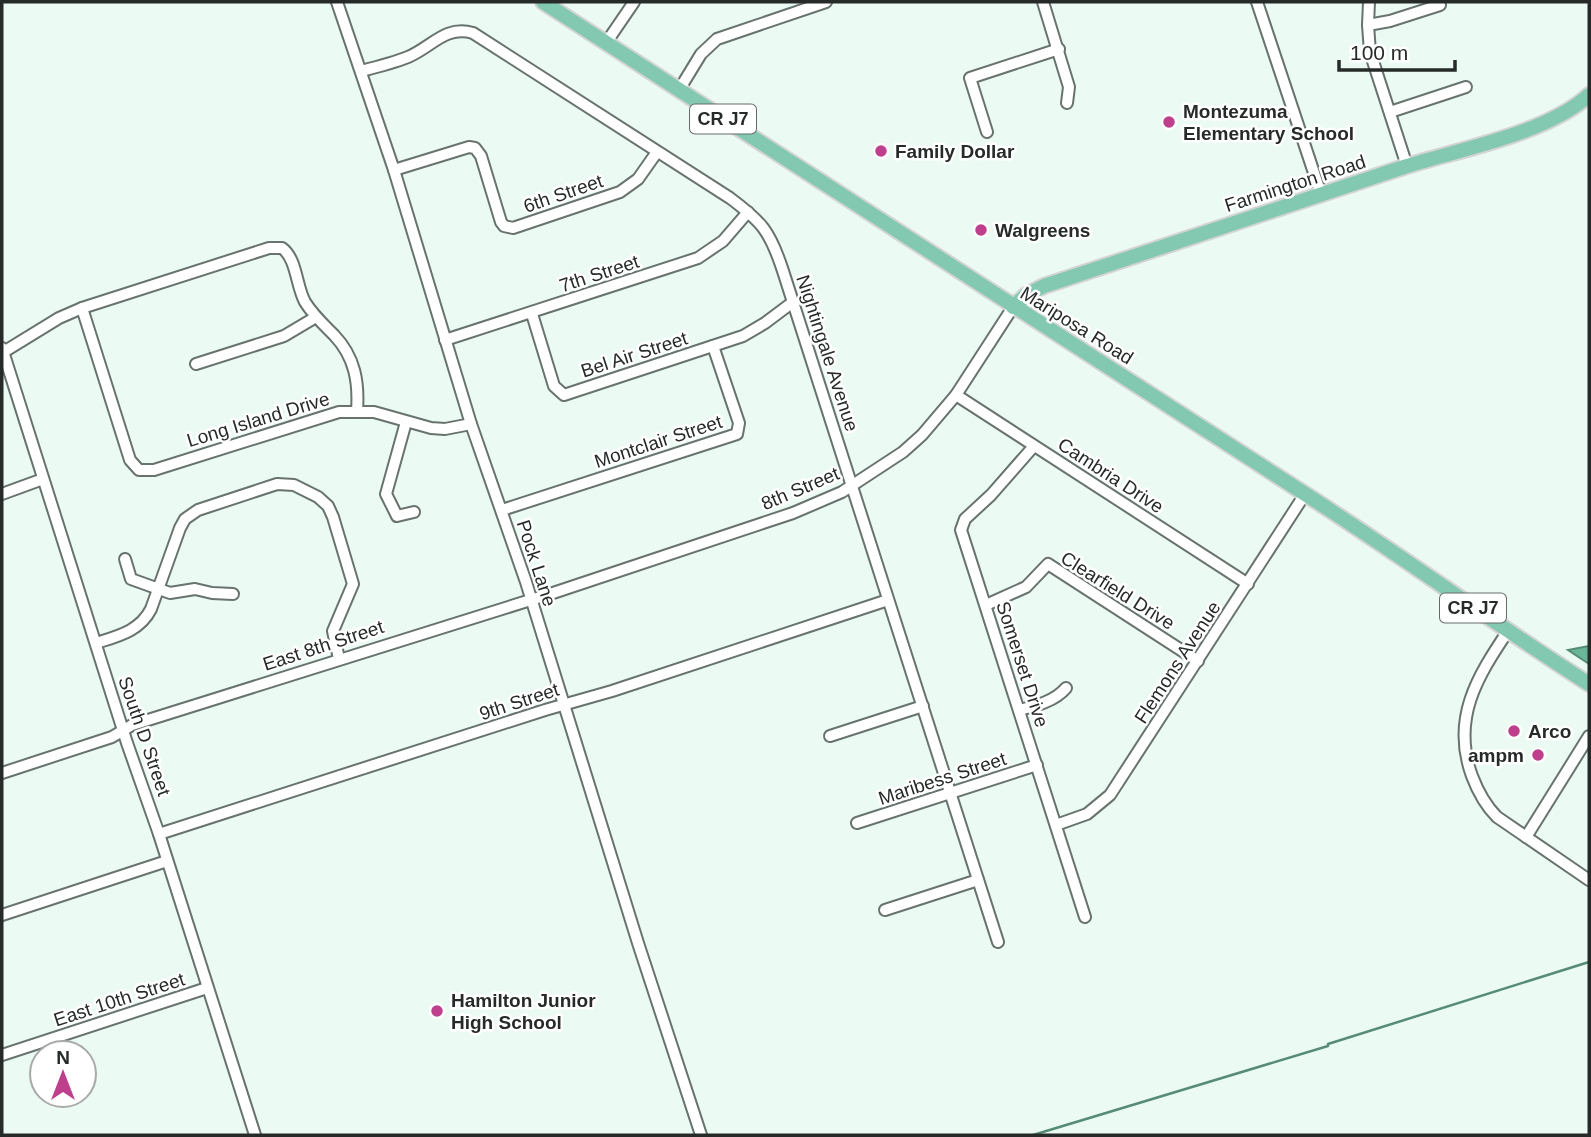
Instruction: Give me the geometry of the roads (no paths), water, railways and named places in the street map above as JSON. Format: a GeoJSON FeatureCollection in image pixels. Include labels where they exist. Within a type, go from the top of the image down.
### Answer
{"type":"FeatureCollection","features":[{"type":"Feature","properties":{"kind":"main road","name":"Mariposa Road"},"geometry":{"type":"LineString","coordinates":[[543,2],[1305,494],[1589,684]]}},
{"type":"Feature","properties":{"kind":"main road","name":"Farmington Road"},"geometry":{"type":"LineString","coordinates":[[1013,307],[1026,295],[1044,286],[1539,125],[1556,119],[1588,98]]}},
{"type":"Feature","properties":{"kind":"street","name":"Pock Lane"},"geometry":{"type":"LineString","coordinates":[[337,2],[394,170],[471,424],[531,599],[700,1135]]}},
{"type":"Feature","properties":{"kind":"street"},"geometry":{"type":"LineString","coordinates":[[606,43],[634,2]]}},
{"type":"Feature","properties":{"kind":"street"},"geometry":{"type":"LineString","coordinates":[[679,90],[701,54],[717,39],[826,2]]}},
{"type":"Feature","properties":{"kind":"street"},"geometry":{"type":"LineString","coordinates":[[1043,2],[1069,87],[1067,103]]}},
{"type":"Feature","properties":{"kind":"street"},"geometry":{"type":"LineString","coordinates":[[1257,2],[1321,194]]}},
{"type":"Feature","properties":{"kind":"street"},"geometry":{"type":"LineString","coordinates":[[1369,2],[1370,52],[1407,166]]}},
{"type":"Feature","properties":{"kind":"street"},"geometry":{"type":"LineString","coordinates":[[1368,25],[1440,5]]}},
{"type":"Feature","properties":{"kind":"street","name":"Nightingale Avenue"},"geometry":{"type":"LineString","coordinates":[[361,71],[411,56],[438,37],[451,32],[469,32],[761,222],[776,250],[998,942]]}},
{"type":"Feature","properties":{"kind":"street"},"geometry":{"type":"LineString","coordinates":[[987,132],[970,78],[1059,49]]}},
{"type":"Feature","properties":{"kind":"street"},"geometry":{"type":"LineString","coordinates":[[1390,112],[1465,87]]}},
{"type":"Feature","properties":{"kind":"street","name":"6th Street"},"geometry":{"type":"LineString","coordinates":[[394,170],[469,147],[475,148],[481,156],[501,222],[513,229],[620,192],[638,179],[657,152]]}},
{"type":"Feature","properties":{"kind":"street","name":"7th Street"},"geometry":{"type":"LineString","coordinates":[[445,341],[698,258],[723,241],[748,212]]}},
{"type":"Feature","properties":{"kind":"street"},"geometry":{"type":"LineString","coordinates":[[2,351],[82,308],[269,248],[282,248],[290,257],[301,292],[316,317],[336,337],[351,359],[357,381],[357,411]]}},
{"type":"Feature","properties":{"kind":"street","name":"Bel Air Street"},"geometry":{"type":"LineString","coordinates":[[532,314],[554,386],[564,395],[743,335],[765,323],[793,302]]}},
{"type":"Feature","properties":{"kind":"street","name":"8th Street"},"geometry":{"type":"LineString","coordinates":[[531,599],[793,513],[842,492],[904,452],[922,435],[956,395],[1013,307]]}},
{"type":"Feature","properties":{"kind":"street","name":"Long Island Drive"},"geometry":{"type":"LineString","coordinates":[[82,308],[130,460],[139,470],[155,470],[325,415],[374,412],[431,428],[445,429],[471,424]]}},
{"type":"Feature","properties":{"kind":"street"},"geometry":{"type":"LineString","coordinates":[[196,365],[284,336],[316,317]]}},
{"type":"Feature","properties":{"kind":"street","name":"Montclair Street"},"geometry":{"type":"LineString","coordinates":[[502,510],[737,434],[740,423],[713,346]]}},
{"type":"Feature","properties":{"kind":"street","name":"South D Street"},"geometry":{"type":"LineString","coordinates":[[2,351],[255,1135]]}},
{"type":"Feature","properties":{"kind":"street","name":"Cambria Drive"},"geometry":{"type":"LineString","coordinates":[[956,395],[1248,584]]}},
{"type":"Feature","properties":{"kind":"street"},"geometry":{"type":"LineString","coordinates":[[406,422],[386,494],[397,516],[414,512]]}},
{"type":"Feature","properties":{"kind":"street","name":"Somerset Drive"},"geometry":{"type":"LineString","coordinates":[[1034,446],[961,526],[1085,917]]}},
{"type":"Feature","properties":{"kind":"street"},"geometry":{"type":"LineString","coordinates":[[2,494],[43,479]]}},
{"type":"Feature","properties":{"kind":"street"},"geometry":{"type":"LineString","coordinates":[[96,643],[124,635],[143,622],[151,609],[181,524],[190,515],[277,484],[294,485],[318,497],[328,506],[352,578],[351,594],[333,631],[340,659]]}},
{"type":"Feature","properties":{"kind":"street","name":"Flemons Avenue"},"geometry":{"type":"LineString","coordinates":[[1056,825],[1087,814],[1110,795],[1305,494]]}},
{"type":"Feature","properties":{"kind":"street"},"geometry":{"type":"LineString","coordinates":[[125,559],[131,579],[170,593],[195,589],[233,594]]}},
{"type":"Feature","properties":{"kind":"street","name":"Clearfield Drive"},"geometry":{"type":"LineString","coordinates":[[986,605],[1026,587],[1048,564],[1198,661]]}},
{"type":"Feature","properties":{"kind":"street","name":"East 8th Street"},"geometry":{"type":"LineString","coordinates":[[2,773],[88,746],[125,729],[531,599]]}},
{"type":"Feature","properties":{"kind":"street","name":"9th Street"},"geometry":{"type":"LineString","coordinates":[[159,834],[888,600]]}},
{"type":"Feature","properties":{"kind":"street"},"geometry":{"type":"LineString","coordinates":[[1508,631],[1476,684],[1466,713],[1463,736],[1467,764],[1486,807],[1589,880]]}},
{"type":"Feature","properties":{"kind":"street"},"geometry":{"type":"LineString","coordinates":[[1019,710],[1042,704],[1066,688]]}},
{"type":"Feature","properties":{"kind":"street"},"geometry":{"type":"LineString","coordinates":[[830,736],[923,706]]}},
{"type":"Feature","properties":{"kind":"street"},"geometry":{"type":"LineString","coordinates":[[1527,837],[1589,736]]}},
{"type":"Feature","properties":{"kind":"street","name":"Maribess Street"},"geometry":{"type":"LineString","coordinates":[[857,823],[1037,765]]}},
{"type":"Feature","properties":{"kind":"street"},"geometry":{"type":"LineString","coordinates":[[2,915],[167,861]]}},
{"type":"Feature","properties":{"kind":"street"},"geometry":{"type":"LineString","coordinates":[[885,910],[978,880]]}},
{"type":"Feature","properties":{"kind":"street","name":"East 10th Street"},"geometry":{"type":"LineString","coordinates":[[2,1055],[207,988]]}},
{"type":"Feature","properties":{"kind":"waterway"},"geometry":{"type":"LineString","coordinates":[[1033,1135],[1328,1046],[1589,962]]}},
{"type":"Feature","properties":{"kind":"place","name":"Montezuma Elementary School"},"geometry":{"type":"Point","coordinates":[1169,122]}},
{"type":"Feature","properties":{"kind":"place","name":"Family Dollar"},"geometry":{"type":"Point","coordinates":[881,151]}},
{"type":"Feature","properties":{"kind":"place","name":"Walgreens"},"geometry":{"type":"Point","coordinates":[981,230]}},
{"type":"Feature","properties":{"kind":"place","name":"Arco"},"geometry":{"type":"Point","coordinates":[1514,731]}},
{"type":"Feature","properties":{"kind":"place","name":"ampm"},"geometry":{"type":"Point","coordinates":[1538,755]}},
{"type":"Feature","properties":{"kind":"place","name":"Hamilton Junior High School"},"geometry":{"type":"Point","coordinates":[437,1011]}}]}
